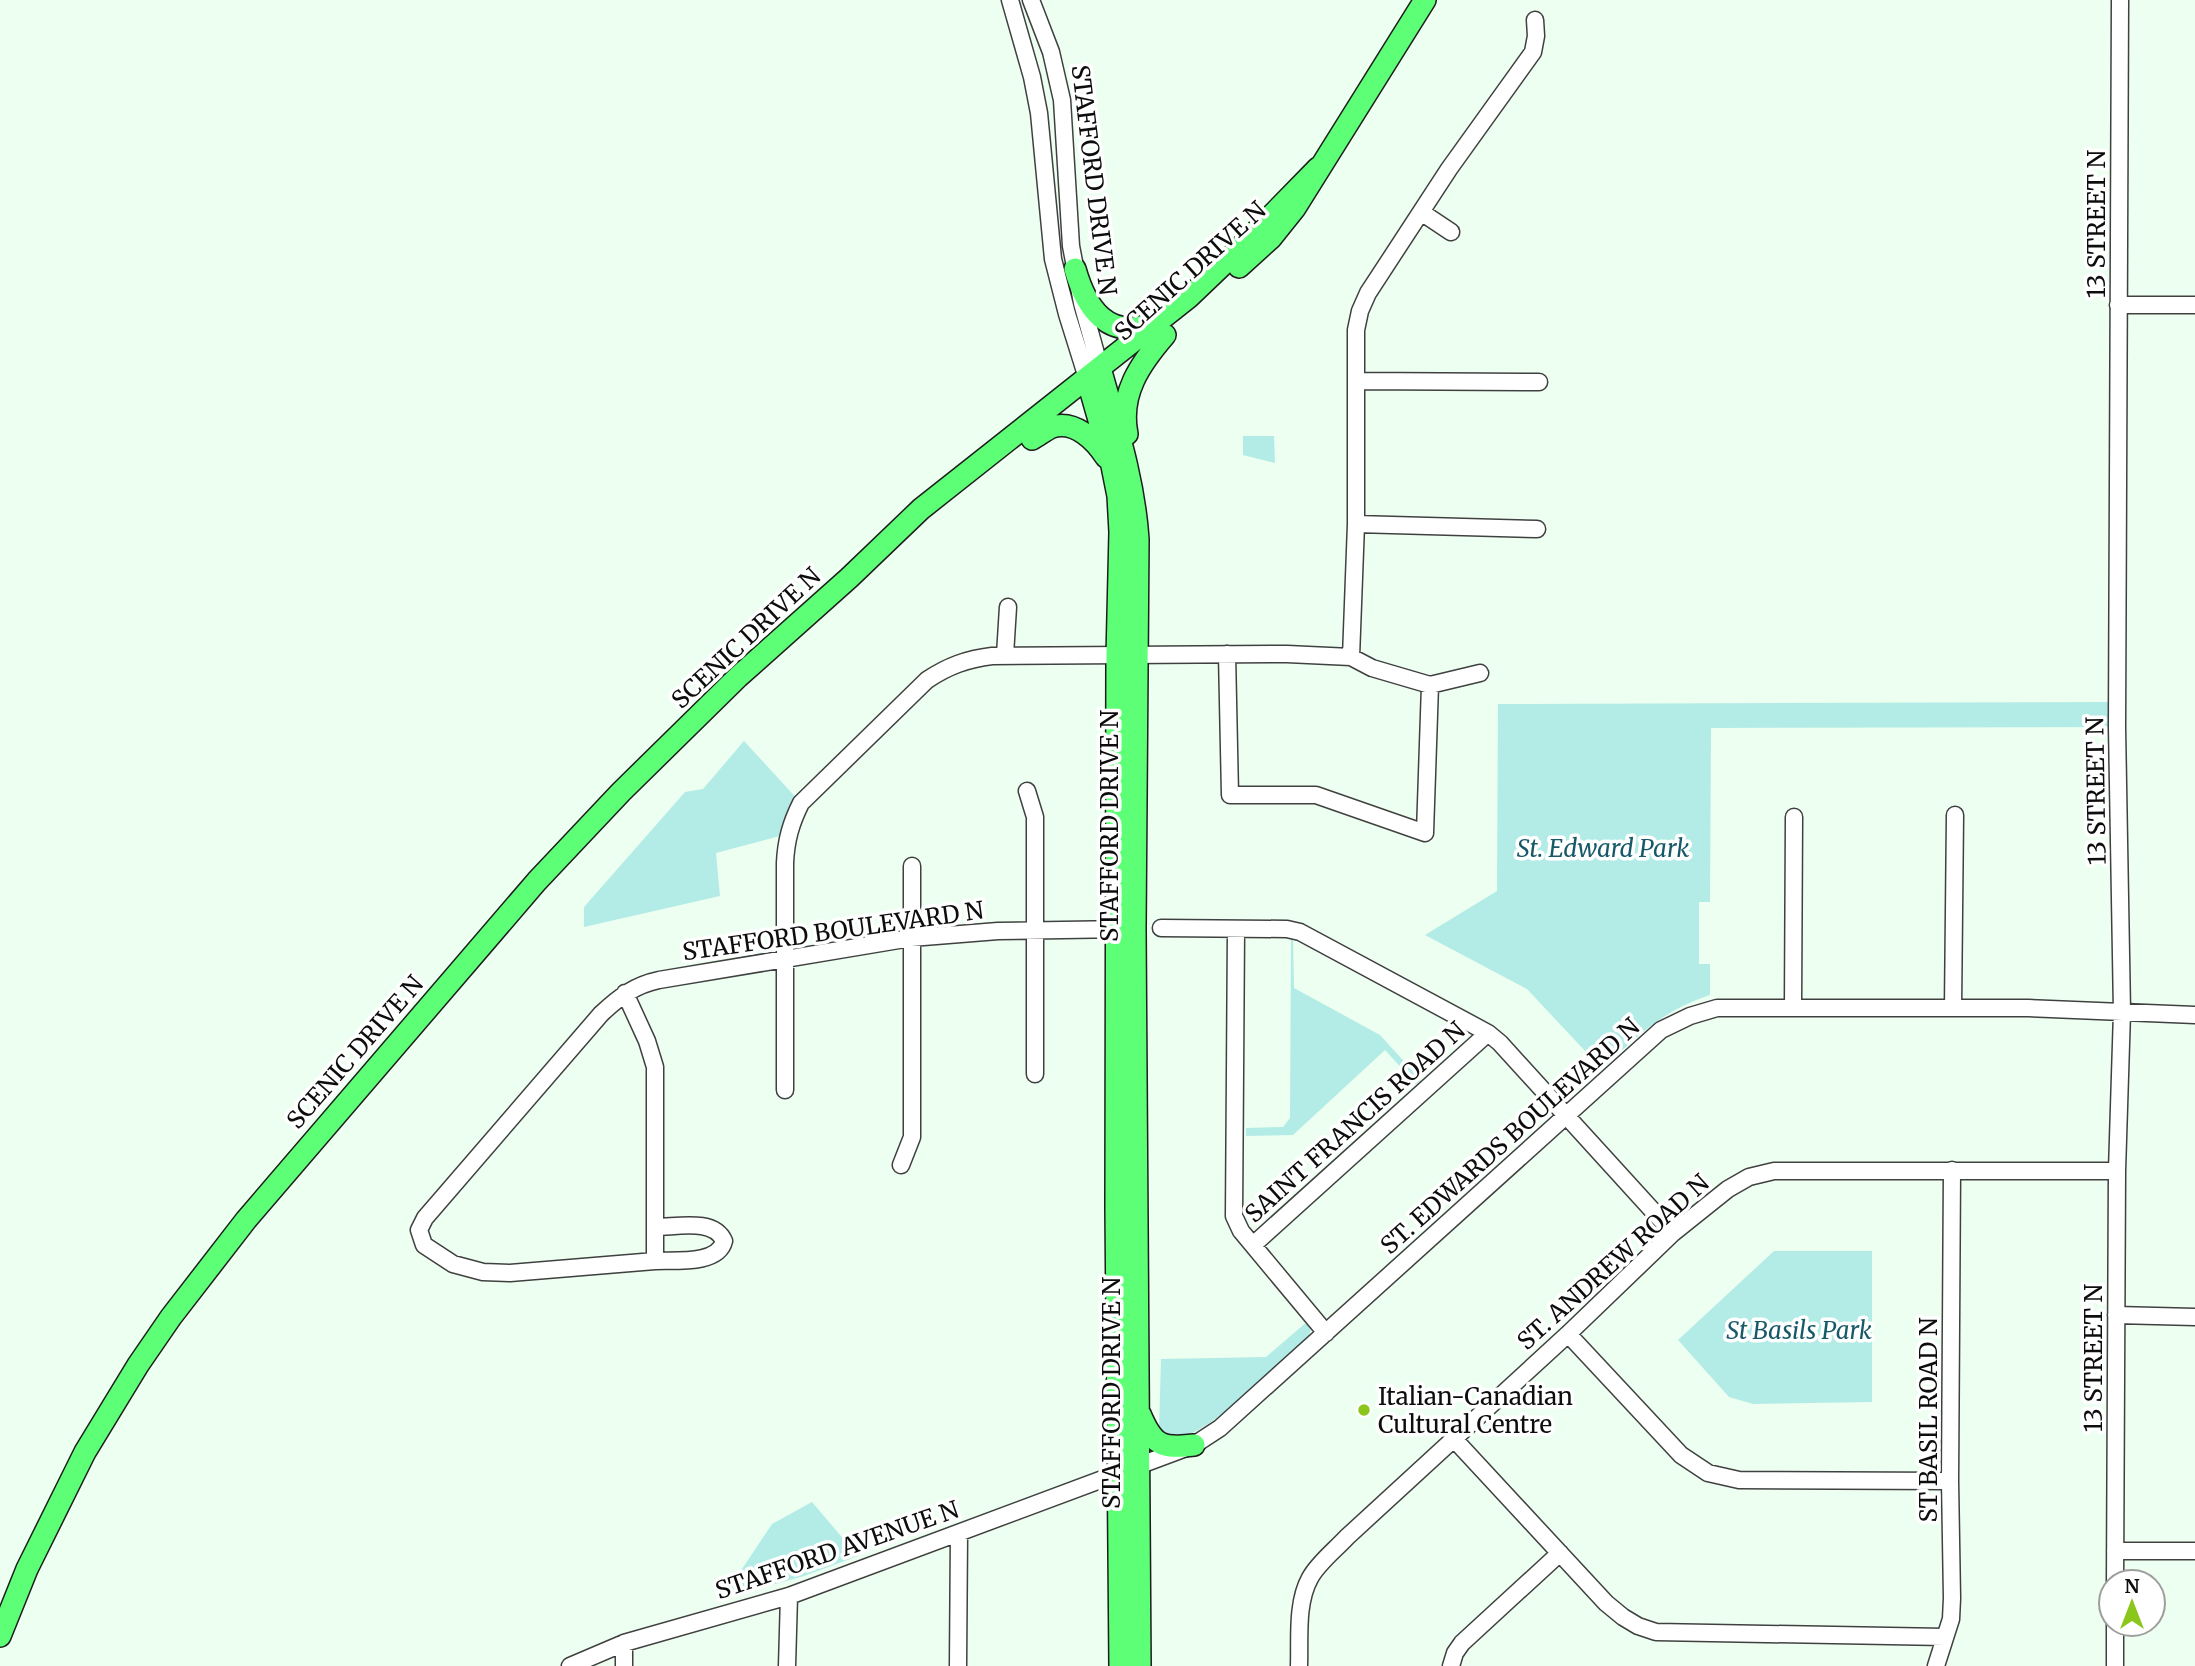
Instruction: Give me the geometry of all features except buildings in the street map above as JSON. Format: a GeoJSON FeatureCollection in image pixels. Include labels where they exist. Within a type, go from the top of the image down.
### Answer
{"type":"FeatureCollection","features":[{"type":"Feature","properties":{"kind":"main road","name":"SCENIC DRIVE N"},"geometry":{"type":"LineString","coordinates":[[0,1636],[27,1569],[85,1452],[171,1317],[246,1220],[537,881],[621,792],[738,677],[849,578],[921,509],[1095,380],[1271,238],[1295,208],[1425,0]]}},
{"type":"Feature","properties":{"kind":"main road"},"geometry":{"type":"LineString","coordinates":[[1075,269],[1089,306],[1104,320],[1118,327],[1132,329],[1163,327]]}},
{"type":"Feature","properties":{"kind":"main road"},"geometry":{"type":"LineString","coordinates":[[1032,439],[1053,427],[1078,430],[1093,439],[1120,466],[1130,449],[1125,411],[1129,389],[1163,327]]}},
{"type":"Feature","properties":{"kind":"main road","name":"SCENIC DRIVE N"},"geometry":{"type":"LineString","coordinates":[[849,578],[935,516],[1032,439],[1095,380]]}},
{"type":"Feature","properties":{"kind":"main road","name":"STAFFORD DRIVE N"},"geometry":{"type":"LineString","coordinates":[[1095,380],[1120,466],[1135,497],[1138,539],[1127,655],[1126,929],[1116,1322],[1140,1666]]}},
{"type":"Feature","properties":{"kind":"main road","name":"STAFFORD DRIVE N"},"geometry":{"type":"LineString","coordinates":[[1120,1666],[1128,1471],[1138,1409],[1126,929]]}},
{"type":"Feature","properties":{"kind":"main road"},"geometry":{"type":"LineString","coordinates":[[1138,1409],[1154,1440],[1164,1446],[1194,1445]]}},
{"type":"Feature","properties":{"kind":"street","name":"STAFFORD DRIVE N"},"geometry":{"type":"LineString","coordinates":[[1010,0],[1037,103],[1053,259],[1067,314],[1095,380]]}},
{"type":"Feature","properties":{"kind":"street","name":"STAFFORD DRIVE N"},"geometry":{"type":"LineString","coordinates":[[1031,0],[1051,52],[1062,100],[1069,228],[1095,380]]}},
{"type":"Feature","properties":{"kind":"street","name":"13 STREET N"},"geometry":{"type":"LineString","coordinates":[[2115,1568],[2117,1171],[2122,1012],[2117,727],[2120,0]]}},
{"type":"Feature","properties":{"kind":"street"},"geometry":{"type":"LineString","coordinates":[[1351,657],[1356,524],[1356,330],[1360,311],[1368,293],[1455,159],[1532,52],[1536,36],[1535,20]]}},
{"type":"Feature","properties":{"kind":"street"},"geometry":{"type":"LineString","coordinates":[[1421,212],[1451,232]]}},
{"type":"Feature","properties":{"kind":"street"},"geometry":{"type":"LineString","coordinates":[[2118,305],[2195,305]]}},
{"type":"Feature","properties":{"kind":"street"},"geometry":{"type":"LineString","coordinates":[[1356,381],[1539,383]]}},
{"type":"Feature","properties":{"kind":"street"},"geometry":{"type":"LineString","coordinates":[[1356,524],[1537,528]]}},
{"type":"Feature","properties":{"kind":"street"},"geometry":{"type":"LineString","coordinates":[[1005,655],[1007,607]]}},
{"type":"Feature","properties":{"kind":"street"},"geometry":{"type":"LineString","coordinates":[[1227,654],[1230,796],[1316,796],[1425,833],[1430,685]]}},
{"type":"Feature","properties":{"kind":"street"},"geometry":{"type":"LineString","coordinates":[[785,1090],[787,834],[801,803],[927,680],[960,662],[1005,655],[1287,654],[1351,657],[1372,668],[1430,685],[1479,673]]}},
{"type":"Feature","properties":{"kind":"street"},"geometry":{"type":"LineString","coordinates":[[1027,791],[1035,817],[1035,1074]]}},
{"type":"Feature","properties":{"kind":"street"},"geometry":{"type":"LineString","coordinates":[[1953,1009],[1955,815]]}},
{"type":"Feature","properties":{"kind":"street"},"geometry":{"type":"LineString","coordinates":[[1793,1007],[1794,817]]}},
{"type":"Feature","properties":{"kind":"street"},"geometry":{"type":"LineString","coordinates":[[901,1165],[912,1137],[912,866]]}},
{"type":"Feature","properties":{"kind":"street"},"geometry":{"type":"LineString","coordinates":[[1161,928],[1287,929],[1300,932],[1488,1033],[1673,1233]]}},
{"type":"Feature","properties":{"kind":"street","name":"STAFFORD BOULEVARD N"},"geometry":{"type":"LineString","coordinates":[[656,1227],[709,1226],[722,1235],[723,1247],[717,1254],[708,1257],[510,1273],[483,1272],[453,1264],[429,1249],[421,1239],[419,1230],[425,1219],[601,1014],[625,993],[659,980],[911,938],[1035,929],[1126,929]]}},
{"type":"Feature","properties":{"kind":"street"},"geometry":{"type":"LineString","coordinates":[[1236,929],[1234,1216],[1241,1231],[1326,1333]]}},
{"type":"Feature","properties":{"kind":"street"},"geometry":{"type":"LineString","coordinates":[[625,993],[647,1041],[655,1067],[655,1261]]}},
{"type":"Feature","properties":{"kind":"street","name":"ST. EDWARDS BOULEVARD N"},"geometry":{"type":"LineString","coordinates":[[1128,1471],[1194,1445],[1220,1428],[1661,1030],[1690,1016],[1717,1008],[1793,1007],[2028,1008],[2195,1015]]}},
{"type":"Feature","properties":{"kind":"street","name":"SAINT FRANCIS ROAD N"},"geometry":{"type":"LineString","coordinates":[[1253,1245],[1488,1033]]}},
{"type":"Feature","properties":{"kind":"street","name":"ST BASIL ROAD N"},"geometry":{"type":"LineString","coordinates":[[1936,1666],[1951,1619],[1952,1598],[1952,1170]]}},
{"type":"Feature","properties":{"kind":"street","name":"ST. ANDREW ROAD N"},"geometry":{"type":"LineString","coordinates":[[1299,1666],[1302,1605],[1309,1579],[1347,1537],[1568,1334],[1673,1233],[1728,1189],[1749,1177],[1774,1171],[2117,1171]]}},
{"type":"Feature","properties":{"kind":"street"},"geometry":{"type":"LineString","coordinates":[[2116,1315],[2195,1317]]}},
{"type":"Feature","properties":{"kind":"street"},"geometry":{"type":"LineString","coordinates":[[1568,1334],[1681,1455],[1708,1473],[1748,1480],[1950,1481]]}},
{"type":"Feature","properties":{"kind":"street"},"geometry":{"type":"LineString","coordinates":[[1454,1438],[1611,1607],[1623,1617],[1648,1630],[1695,1634],[1945,1637]]}},
{"type":"Feature","properties":{"kind":"street","name":"STAFFORD AVENUE N"},"geometry":{"type":"LineString","coordinates":[[570,1666],[624,1643],[789,1596],[1128,1471]]}},
{"type":"Feature","properties":{"kind":"street"},"geometry":{"type":"LineString","coordinates":[[958,1666],[959,1533]]}},
{"type":"Feature","properties":{"kind":"street"},"geometry":{"type":"LineString","coordinates":[[2115,1551],[2195,1551]]}},
{"type":"Feature","properties":{"kind":"street"},"geometry":{"type":"LineString","coordinates":[[1451,1666],[1462,1643],[1560,1553]]}},
{"type":"Feature","properties":{"kind":"street"},"geometry":{"type":"LineString","coordinates":[[788,1666],[789,1596]]}},
{"type":"Feature","properties":{"kind":"street"},"geometry":{"type":"LineString","coordinates":[[2115,1638],[2115,1666]]}},
{"type":"Feature","properties":{"kind":"street"},"geometry":{"type":"LineString","coordinates":[[624,1643],[624,1666]]}},
{"type":"Feature","properties":{"kind":"green space"},"geometry":{"type":"Polygon","coordinates":[[[1243,436],[1274,436],[1275,463],[1243,455],[1243,436]]]}},
{"type":"Feature","properties":{"kind":"green space","name":"St. Edward Park"},"geometry":{"type":"Polygon","coordinates":[[[2117,702],[2117,727],[1711,728],[1710,902],[1699,902],[1699,964],[1710,964],[1710,995],[1664,1017],[1639,1035],[1602,1069],[1527,989],[1425,935],[1497,891],[1498,704],[2117,702]]]}},
{"type":"Feature","properties":{"kind":"green space"},"geometry":{"type":"Polygon","coordinates":[[[744,741],[801,803],[787,834],[716,853],[720,896],[584,927],[584,907],[685,792],[703,789],[744,741]]]}},
{"type":"Feature","properties":{"kind":"green space"},"geometry":{"type":"Polygon","coordinates":[[[1291,938],[1294,988],[1380,1035],[1421,1080],[1416,1084],[1385,1050],[1293,1135],[1246,1136],[1246,1128],[1283,1127],[1290,1118],[1291,938]]]}},
{"type":"Feature","properties":{"kind":"green space","name":"St Basils Park"},"geometry":{"type":"Polygon","coordinates":[[[1774,1251],[1872,1251],[1872,1402],[1753,1404],[1729,1397],[1678,1340],[1774,1251]]]}},
{"type":"Feature","properties":{"kind":"green space"},"geometry":{"type":"Polygon","coordinates":[[[1308,1321],[1311,1328],[1309,1336],[1265,1378],[1209,1424],[1179,1437],[1159,1429],[1161,1359],[1266,1357],[1308,1321]]]}},
{"type":"Feature","properties":{"kind":"green space"},"geometry":{"type":"Polygon","coordinates":[[[812,1502],[858,1556],[804,1576],[722,1599],[772,1524],[812,1502]]]}},
{"type":"Feature","properties":{"kind":"place","name":"Italian-Canadian Cultural Centre"},"geometry":{"type":"Point","coordinates":[1364,1410]}}]}
